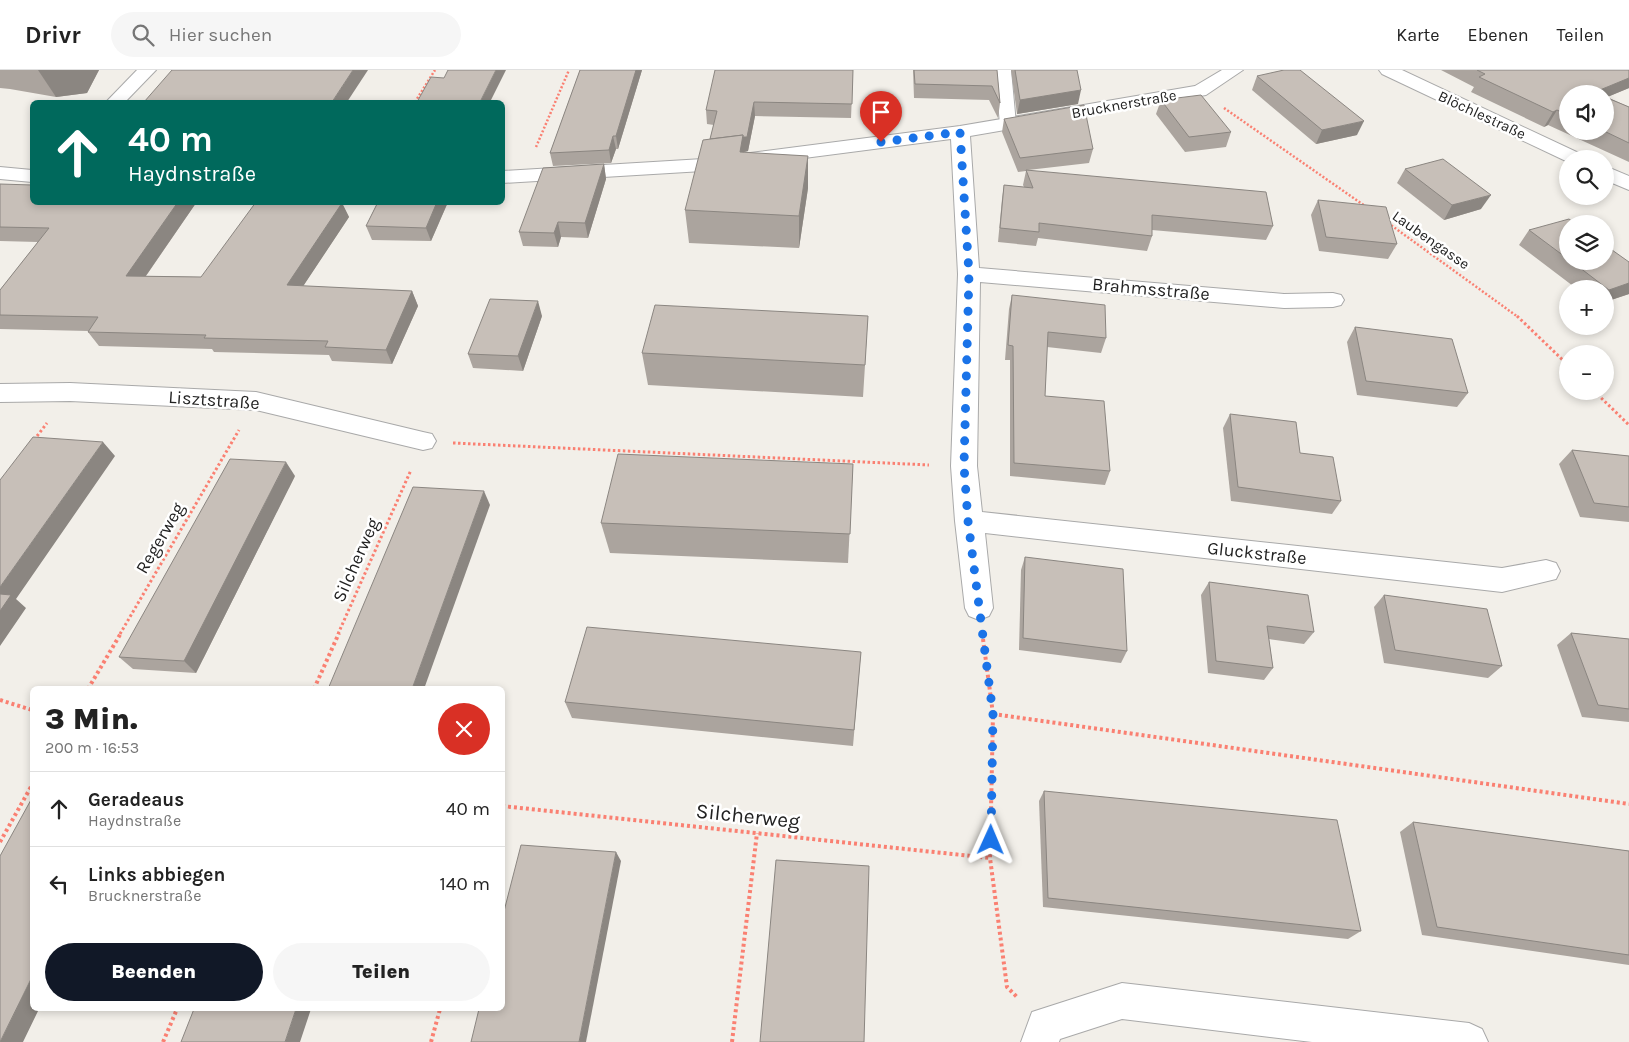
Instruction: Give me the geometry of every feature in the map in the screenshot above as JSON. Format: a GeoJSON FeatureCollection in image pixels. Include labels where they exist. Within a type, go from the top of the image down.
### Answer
{"type":"FeatureCollection","features":[{"type":"Feature","properties":{"kind":"street"},"geometry":{"type":"LineString","coordinates":[[117,100],[147,70]]}},
{"type":"Feature","properties":{"kind":"street","name":"Brucknerstraße"},"geometry":{"type":"LineString","coordinates":[[505,177],[703,165],[960,132],[1200,91],[1234,70]]}},
{"type":"Feature","properties":{"kind":"street","name":"Blöchlestraße"},"geometry":{"type":"LineString","coordinates":[[1388,70],[1559,151]]}},
{"type":"Feature","properties":{"kind":"street"},"geometry":{"type":"LineString","coordinates":[[960,132],[969,274],[964,466],[968,521],[979,608]]}},
{"type":"Feature","properties":{"kind":"street"},"geometry":{"type":"LineString","coordinates":[[0,173],[30,176]]}},
{"type":"Feature","properties":{"kind":"street"},"geometry":{"type":"LineString","coordinates":[[1614,176],[1629,184]]}},
{"type":"Feature","properties":{"kind":"street","name":"Brahmsstraße"},"geometry":{"type":"LineString","coordinates":[[969,274],[1284,301],[1333,300]]}},
{"type":"Feature","properties":{"kind":"street","name":"Lisztstraße"},"geometry":{"type":"LineString","coordinates":[[0,393],[70,392],[256,401],[423,441]]}},
{"type":"Feature","properties":{"kind":"street","name":"Gluckstraße"},"geometry":{"type":"LineString","coordinates":[[968,521],[1502,580],[1546,571]]}},
{"type":"Feature","properties":{"kind":"street"},"geometry":{"type":"LineString","coordinates":[[1043,1034],[1122,1001],[1469,1042]]}},
{"type":"Feature","properties":{"kind":"lane"},"geometry":{"type":"LineString","coordinates":[[1003,70],[1008,124]]}},
{"type":"Feature","properties":{"kind":"path"},"geometry":{"type":"LineString","coordinates":[[416,100],[435,70]]}},
{"type":"Feature","properties":{"kind":"path"},"geometry":{"type":"LineString","coordinates":[[524,176],[569,70]]}},
{"type":"Feature","properties":{"kind":"path","name":"Laubengasse"},"geometry":{"type":"LineString","coordinates":[[1200,91],[1367,208]]}},
{"type":"Feature","properties":{"kind":"path","name":"Laubengasse"},"geometry":{"type":"LineString","coordinates":[[1383,219],[1511,310],[1559,356]]}},
{"type":"Feature","properties":{"kind":"path"},"geometry":{"type":"LineString","coordinates":[[29,447],[70,392]]}},
{"type":"Feature","properties":{"kind":"path"},"geometry":{"type":"LineString","coordinates":[[1603,400],[1629,425]]}},
{"type":"Feature","properties":{"kind":"path","name":"Regerweg"},"geometry":{"type":"LineString","coordinates":[[90,686],[256,401]]}},
{"type":"Feature","properties":{"kind":"path"},"geometry":{"type":"LineString","coordinates":[[423,441],[964,466]]}},
{"type":"Feature","properties":{"kind":"path","name":"Silcherweg"},"geometry":{"type":"LineString","coordinates":[[315,686],[423,441]]}},
{"type":"Feature","properties":{"kind":"path"},"geometry":{"type":"LineString","coordinates":[[979,608],[993,714],[990,858],[1007,987],[1043,1034]]}},
{"type":"Feature","properties":{"kind":"path"},"geometry":{"type":"LineString","coordinates":[[0,700],[30,709]]}},
{"type":"Feature","properties":{"kind":"path"},"geometry":{"type":"LineString","coordinates":[[993,714],[1629,804]]}},
{"type":"Feature","properties":{"kind":"path"},"geometry":{"type":"LineString","coordinates":[[0,842],[30,789]]}},
{"type":"Feature","properties":{"kind":"path","name":"Silcherweg"},"geometry":{"type":"LineString","coordinates":[[505,806],[990,858]]}},
{"type":"Feature","properties":{"kind":"path"},"geometry":{"type":"LineString","coordinates":[[732,1042],[757,833]]}},
{"type":"Feature","properties":{"kind":"path"},"geometry":{"type":"LineString","coordinates":[[162,1042],[176,1011]]}},
{"type":"Feature","properties":{"kind":"path"},"geometry":{"type":"LineString","coordinates":[[431,1042],[439,1011]]}},
{"type":"Feature","properties":{"kind":"building"},"geometry":{"type":"Polygon","coordinates":[[[172,70],[353,70],[333,100],[146,100],[172,70]]]}},
{"type":"Feature","properties":{"kind":"building"},"geometry":{"type":"Polygon","coordinates":[[[448,70],[496,70],[481,100],[418,100],[431,77],[444,78],[448,70]]]}},
{"type":"Feature","properties":{"kind":"building"},"geometry":{"type":"Polygon","coordinates":[[[580,70],[636,70],[616,136],[613,136],[609,150],[550,153],[580,70]]]}},
{"type":"Feature","properties":{"kind":"building"},"geometry":{"type":"Polygon","coordinates":[[[715,70],[853,70],[852,104],[754,102],[747,137],[743,137],[743,135],[710,139],[717,111],[706,110],[715,70]]]}},
{"type":"Feature","properties":{"kind":"building"},"geometry":{"type":"Polygon","coordinates":[[[914,70],[997,70],[1000,103],[992,86],[915,84],[914,70]]]}},
{"type":"Feature","properties":{"kind":"building"},"geometry":{"type":"Polygon","coordinates":[[[1015,70],[1077,70],[1081,90],[1020,100],[1015,70]]]}},
{"type":"Feature","properties":{"kind":"building"},"geometry":{"type":"Polygon","coordinates":[[[1284,70],[1300,70],[1364,121],[1322,130],[1257,76],[1284,70]]]}},
{"type":"Feature","properties":{"kind":"building"},"geometry":{"type":"Polygon","coordinates":[[[1477,70],[1629,70],[1629,78],[1612,85],[1559,85],[1559,111],[1553,112],[1479,77],[1485,74],[1477,70]]]}},
{"type":"Feature","properties":{"kind":"building"},"geometry":{"type":"Polygon","coordinates":[[[1201,95],[1231,132],[1189,137],[1161,100],[1201,95]]]}},
{"type":"Feature","properties":{"kind":"building"},"geometry":{"type":"Polygon","coordinates":[[[1614,101],[1629,107],[1629,143],[1614,136],[1614,101]]]}},
{"type":"Feature","properties":{"kind":"building"},"geometry":{"type":"Polygon","coordinates":[[[1084,105],[1093,149],[1020,158],[1004,119],[1084,105]]]}},
{"type":"Feature","properties":{"kind":"building"},"geometry":{"type":"Polygon","coordinates":[[[743,135],[740,152],[808,156],[799,216],[685,210],[703,140],[743,135]]]}},
{"type":"Feature","properties":{"kind":"building"},"geometry":{"type":"Polygon","coordinates":[[[1443,159],[1491,195],[1452,205],[1405,169],[1443,159]]]}},
{"type":"Feature","properties":{"kind":"building"},"geometry":{"type":"Polygon","coordinates":[[[604,164],[585,223],[558,222],[554,233],[519,232],[543,168],[604,164]]]}},
{"type":"Feature","properties":{"kind":"building"},"geometry":{"type":"Polygon","coordinates":[[[1026,170],[1266,192],[1273,226],[1152,215],[1152,236],[1039,223],[1039,232],[1000,228],[1004,185],[1033,188],[1026,170]]]}},
{"type":"Feature","properties":{"kind":"building"},"geometry":{"type":"Polygon","coordinates":[[[0,184],[30,185],[30,205],[176,205],[126,276],[201,277],[254,205],[341,205],[287,285],[412,291],[386,350],[325,347],[328,341],[204,338],[206,335],[88,332],[98,317],[0,315],[0,290],[49,228],[0,227],[0,184]]]}},
{"type":"Feature","properties":{"kind":"building"},"geometry":{"type":"Polygon","coordinates":[[[1318,200],[1386,207],[1397,244],[1326,237],[1318,200]]]}},
{"type":"Feature","properties":{"kind":"building"},"geometry":{"type":"Polygon","coordinates":[[[376,205],[436,205],[426,228],[366,226],[376,205]]]}},
{"type":"Feature","properties":{"kind":"building"},"geometry":{"type":"Polygon","coordinates":[[[1559,222],[1559,252],[1529,230],[1559,222]]]}},
{"type":"Feature","properties":{"kind":"building"},"geometry":{"type":"Polygon","coordinates":[[[1614,251],[1629,262],[1629,283],[1614,288],[1614,280],[1596,280],[1583,270],[1614,270],[1614,251]]]}},
{"type":"Feature","properties":{"kind":"building"},"geometry":{"type":"Polygon","coordinates":[[[1012,295],[1105,305],[1106,338],[1048,332],[1045,396],[1104,401],[1110,471],[1014,463],[1013,346],[1008,345],[1012,295]]]}},
{"type":"Feature","properties":{"kind":"building"},"geometry":{"type":"Polygon","coordinates":[[[490,299],[538,301],[518,356],[468,354],[490,299]]]}},
{"type":"Feature","properties":{"kind":"building"},"geometry":{"type":"Polygon","coordinates":[[[655,305],[868,316],[865,365],[642,353],[655,305]]]}},
{"type":"Feature","properties":{"kind":"building"},"geometry":{"type":"Polygon","coordinates":[[[1355,327],[1452,339],[1468,393],[1366,381],[1355,327]]]}},
{"type":"Feature","properties":{"kind":"building"},"geometry":{"type":"Polygon","coordinates":[[[1230,414],[1296,422],[1300,453],[1333,457],[1341,501],[1238,487],[1230,414]]]}},
{"type":"Feature","properties":{"kind":"building"},"geometry":{"type":"Polygon","coordinates":[[[33,437],[103,442],[0,587],[0,480],[33,437]]]}},
{"type":"Feature","properties":{"kind":"building"},"geometry":{"type":"Polygon","coordinates":[[[1572,450],[1629,456],[1629,507],[1594,503],[1572,450]]]}},
{"type":"Feature","properties":{"kind":"building"},"geometry":{"type":"Polygon","coordinates":[[[618,454],[853,464],[850,534],[601,523],[618,454]]]}},
{"type":"Feature","properties":{"kind":"building"},"geometry":{"type":"Polygon","coordinates":[[[230,459],[286,462],[184,661],[119,657],[230,459]]]}},
{"type":"Feature","properties":{"kind":"building"},"geometry":{"type":"Polygon","coordinates":[[[413,487],[484,491],[413,686],[329,686],[413,487]]]}},
{"type":"Feature","properties":{"kind":"building"},"geometry":{"type":"Polygon","coordinates":[[[1025,557],[1123,569],[1127,651],[1023,638],[1025,557]]]}},
{"type":"Feature","properties":{"kind":"building"},"geometry":{"type":"Polygon","coordinates":[[[1209,582],[1308,595],[1314,632],[1267,626],[1273,668],[1216,661],[1209,582]]]}},
{"type":"Feature","properties":{"kind":"building"},"geometry":{"type":"Polygon","coordinates":[[[0,594],[11,595],[0,611],[0,594]]]}},
{"type":"Feature","properties":{"kind":"building"},"geometry":{"type":"Polygon","coordinates":[[[1384,595],[1487,609],[1502,666],[1395,650],[1384,595]]]}},
{"type":"Feature","properties":{"kind":"building"},"geometry":{"type":"Polygon","coordinates":[[[587,627],[861,652],[854,730],[565,702],[587,627]]]}},
{"type":"Feature","properties":{"kind":"building"},"geometry":{"type":"Polygon","coordinates":[[[1571,633],[1629,639],[1629,709],[1598,705],[1571,633]]]}},
{"type":"Feature","properties":{"kind":"building"},"geometry":{"type":"Polygon","coordinates":[[[1044,791],[1337,820],[1361,931],[1048,898],[1044,791]]]}},
{"type":"Feature","properties":{"kind":"building"},"geometry":{"type":"Polygon","coordinates":[[[30,802],[30,981],[0,1042],[0,856],[30,802]]]}},
{"type":"Feature","properties":{"kind":"building"},"geometry":{"type":"Polygon","coordinates":[[[1413,822],[1629,851],[1629,955],[1437,927],[1413,822]]]}},
{"type":"Feature","properties":{"kind":"building"},"geometry":{"type":"Polygon","coordinates":[[[521,845],[616,852],[579,1042],[471,1042],[479,1011],[505,1011],[505,907],[521,845]]]}},
{"type":"Feature","properties":{"kind":"building"},"geometry":{"type":"Polygon","coordinates":[[[776,860],[869,866],[864,1042],[760,1042],[776,860]]]}},
{"type":"Feature","properties":{"kind":"building"},"geometry":{"type":"Polygon","coordinates":[[[193,1011],[295,1011],[285,1042],[181,1042],[193,1011]]]}},
{"type":"Feature","properties":{"kind":"route"},"geometry":{"type":"LineString","coordinates":[[881,142],[960,132],[969,274],[964,466],[968,521],[993,714],[991,840]]}}]}
